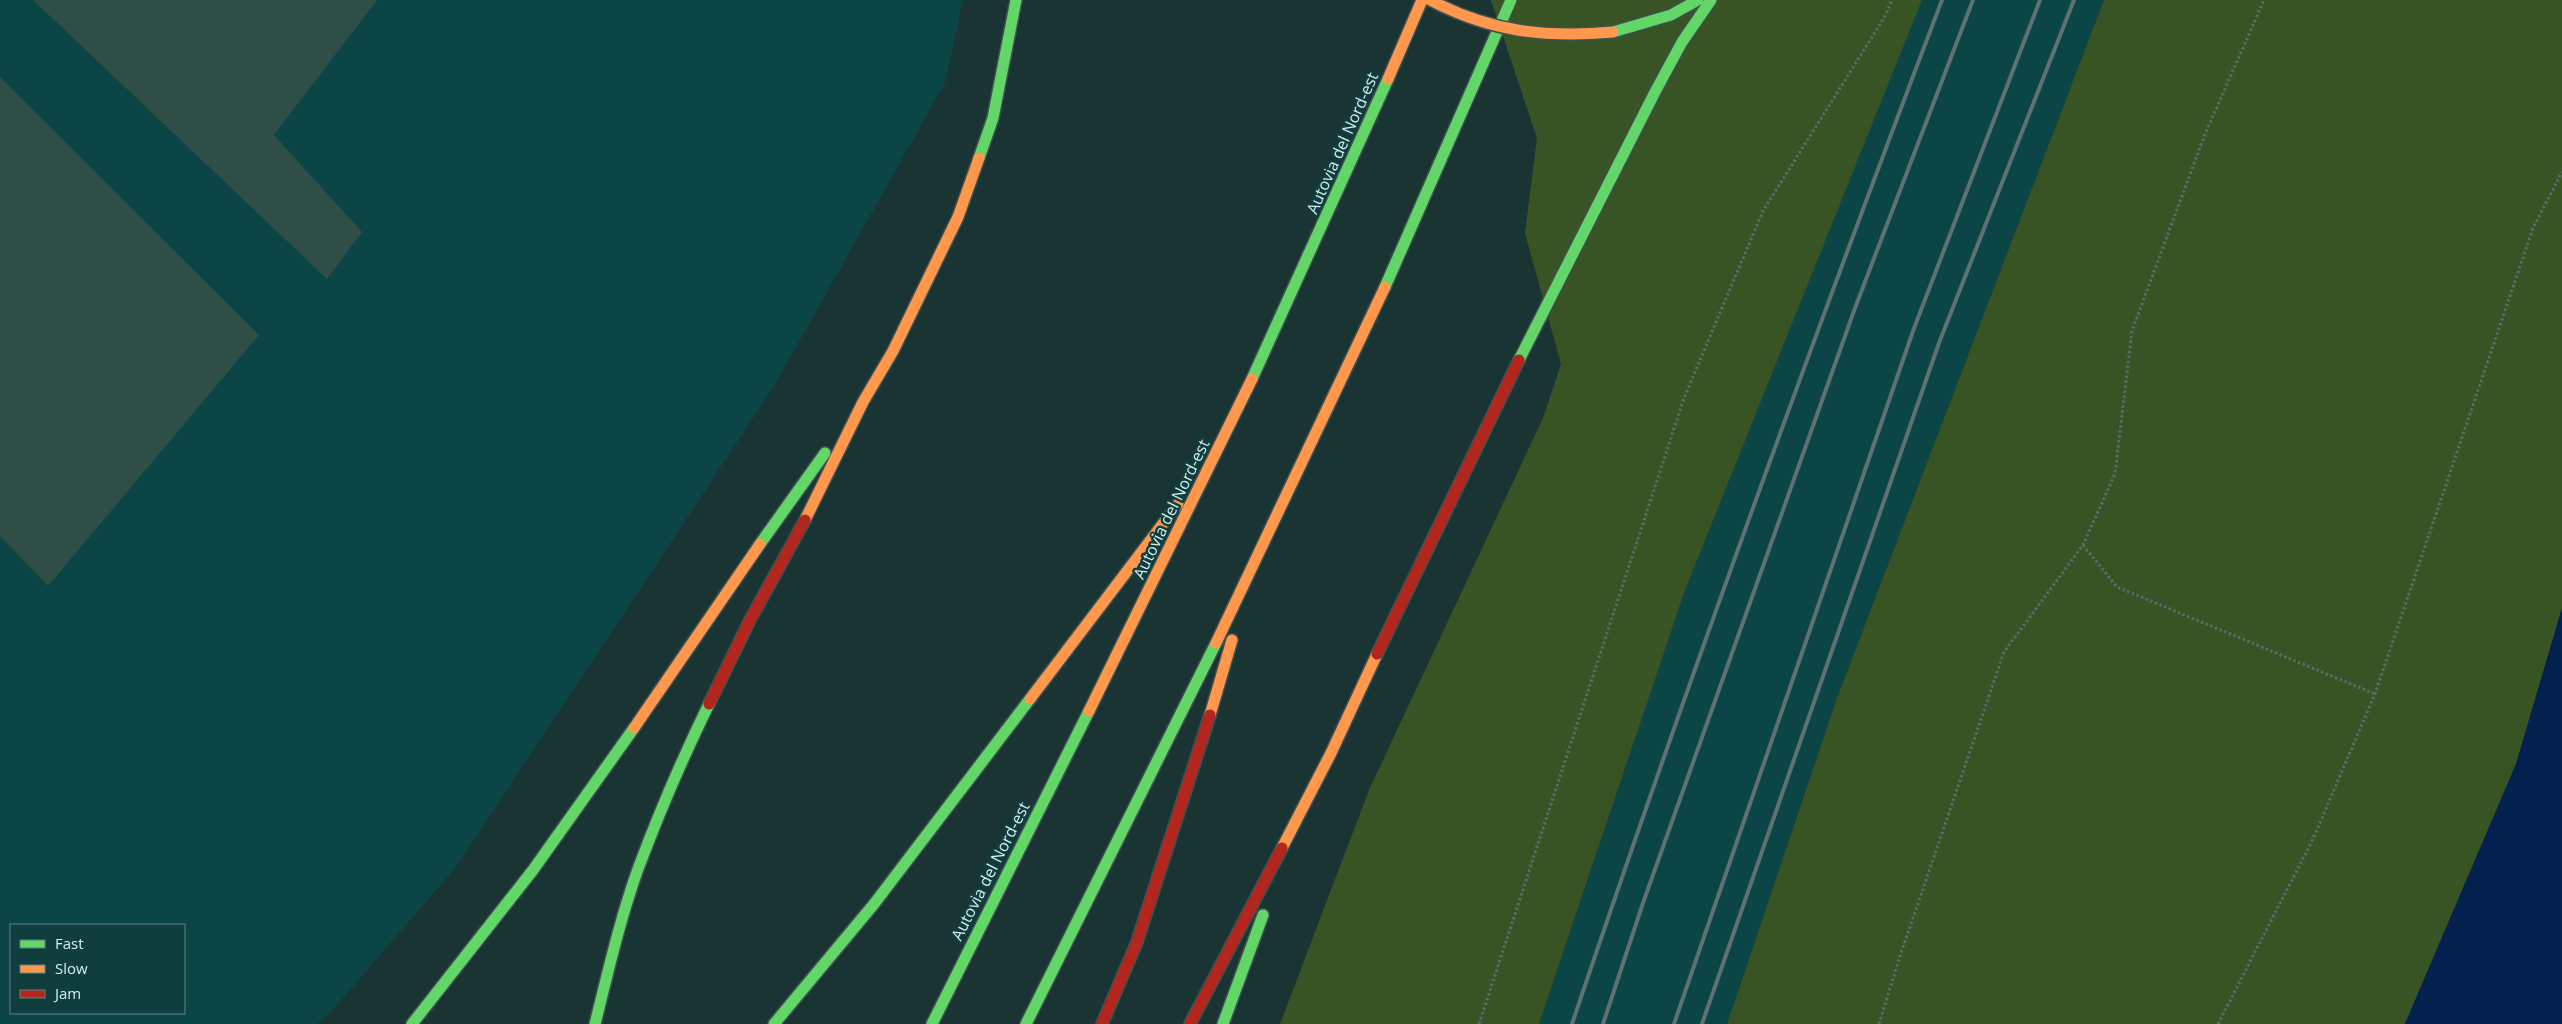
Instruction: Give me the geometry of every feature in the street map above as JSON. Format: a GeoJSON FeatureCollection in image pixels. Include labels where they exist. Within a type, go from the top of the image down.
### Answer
{"type":"FeatureCollection","features":[{"type":"Feature","properties":{"kind":"main road"},"geometry":{"type":"LineString","coordinates":[[595,1024],[620,927],[638,870],[694,734],[746,628],[803,525],[863,402],[893,351],[958,217],[979,163],[993,118],[1016,0]]}},
{"type":"Feature","properties":{"kind":"main road","name":"Autovia del Nord-est"},"geometry":{"type":"LineString","coordinates":[[932,1024],[1216,455],[1362,142],[1422,0]]}},
{"type":"Feature","properties":{"kind":"main road"},"geometry":{"type":"LineString","coordinates":[[1430,0],[1447,10],[1478,22],[1526,34],[1569,36],[1613,32],[1671,14],[1698,0]]}},
{"type":"Feature","properties":{"kind":"main road"},"geometry":{"type":"LineString","coordinates":[[1026,1024],[1297,479],[1460,123],[1510,0]]}},
{"type":"Feature","properties":{"kind":"main road"},"geometry":{"type":"LineString","coordinates":[[1190,1024],[1300,812],[1542,312],[1682,42],[1712,0]]}},
{"type":"Feature","properties":{"kind":"main road"},"geometry":{"type":"LineString","coordinates":[[412,1024],[533,870],[703,630],[785,506],[863,402]]}},
{"type":"Feature","properties":{"kind":"main road"},"geometry":{"type":"LineString","coordinates":[[774,1024],[874,904],[1216,455]]}},
{"type":"Feature","properties":{"kind":"main road"},"geometry":{"type":"LineString","coordinates":[[1102,1024],[1138,942],[1199,754],[1251,572]]}},
{"type":"Feature","properties":{"kind":"main road"},"geometry":{"type":"LineString","coordinates":[[1223,1024],[1300,812]]}},
{"type":"Feature","properties":{"kind":"path"},"geometry":{"type":"LineString","coordinates":[[1479,1024],[1684,398],[1763,211],[1884,18],[1892,0]]}},
{"type":"Feature","properties":{"kind":"path"},"geometry":{"type":"LineString","coordinates":[[1879,1024],[1900,953],[2004,652],[2083,546],[2115,474],[2132,332],[2204,134],[2264,0]]}},
{"type":"Feature","properties":{"kind":"path"},"geometry":{"type":"LineString","coordinates":[[2218,1024],[2313,839],[2375,694],[2533,228],[2562,172]]}},
{"type":"Feature","properties":{"kind":"path"},"geometry":{"type":"LineString","coordinates":[[2083,546],[2117,587],[2375,694]]}},
{"type":"Feature","properties":{"kind":"shaded area"},"geometry":{"type":"Polygon","coordinates":[[[0,0],[963,0],[945,83],[773,388],[457,866],[330,1013],[317,1024],[0,1024],[0,0]]]}},
{"type":"Feature","properties":{"kind":"shaded area"},"geometry":{"type":"Polygon","coordinates":[[[1922,0],[2104,0],[1837,698],[1727,1024],[1539,1024],[1684,593],[1922,0]]]}},
{"type":"Feature","properties":{"kind":"green space"},"geometry":{"type":"Polygon","coordinates":[[[1491,0],[1922,0],[1684,593],[1539,1024],[1280,1024],[1369,790],[1543,418],[1561,364],[1525,233],[1537,138],[1491,0]]]}},
{"type":"Feature","properties":{"kind":"green space"},"geometry":{"type":"Polygon","coordinates":[[[2104,0],[2562,0],[2562,608],[2516,764],[2405,1024],[1727,1024],[1837,698],[2104,0]]]}},
{"type":"Feature","properties":{"kind":"water"},"geometry":{"type":"Polygon","coordinates":[[[2562,608],[2562,1024],[2405,1024],[2516,764],[2562,608]]]}},
{"type":"Feature","properties":{"kind":"building"},"geometry":{"type":"Polygon","coordinates":[[[33,0],[377,0],[274,135],[362,232],[327,279],[33,0]]]}},
{"type":"Feature","properties":{"kind":"building"},"geometry":{"type":"Polygon","coordinates":[[[0,77],[259,335],[48,586],[0,536],[0,77]]]}},
{"type":"Feature","properties":{"kind":"railway"},"geometry":{"type":"LineString","coordinates":[[1572,1024],[1752,510],[1942,0]]}},
{"type":"Feature","properties":{"kind":"railway"},"geometry":{"type":"LineString","coordinates":[[1603,1024],[1643,903],[1855,308],[1973,0]]}},
{"type":"Feature","properties":{"kind":"railway"},"geometry":{"type":"LineString","coordinates":[[1674,1024],[1913,331],[2040,0]]}},
{"type":"Feature","properties":{"kind":"railway"},"geometry":{"type":"LineString","coordinates":[[1702,1024],[1939,343],[2074,0]]}},
{"type":"Feature","properties":{"kind":"traffic: fast"},"geometry":{"type":"LineString","coordinates":[[979,158],[993,118],[1016,0]]}},
{"type":"Feature","properties":{"kind":"traffic: fast"},"geometry":{"type":"LineString","coordinates":[[1385,287],[1511,0]]}},
{"type":"Feature","properties":{"kind":"traffic: fast"},"geometry":{"type":"LineString","coordinates":[[1613,32],[1671,15],[1698,0]]}},
{"type":"Feature","properties":{"kind":"traffic: fast"},"geometry":{"type":"LineString","coordinates":[[1519,360],[1655,92],[1682,42],[1711,0]]}},
{"type":"Feature","properties":{"kind":"traffic: fast"},"geometry":{"type":"LineString","coordinates":[[1252,379],[1388,79]]}},
{"type":"Feature","properties":{"kind":"traffic: fast"},"geometry":{"type":"LineString","coordinates":[[760,544],[825,453]]}},
{"type":"Feature","properties":{"kind":"traffic: fast"},"geometry":{"type":"LineString","coordinates":[[1026,1024],[1216,643]]}},
{"type":"Feature","properties":{"kind":"traffic: fast"},"geometry":{"type":"LineString","coordinates":[[774,1024],[874,904],[1030,699]]}},
{"type":"Feature","properties":{"kind":"traffic: fast"},"geometry":{"type":"LineString","coordinates":[[595,1024],[620,926],[638,869],[672,785],[709,704]]}},
{"type":"Feature","properties":{"kind":"traffic: fast"},"geometry":{"type":"LineString","coordinates":[[932,1024],[1089,711]]}},
{"type":"Feature","properties":{"kind":"traffic: fast"},"geometry":{"type":"LineString","coordinates":[[412,1024],[533,870],[634,728]]}},
{"type":"Feature","properties":{"kind":"traffic: fast"},"geometry":{"type":"LineString","coordinates":[[1223,1024],[1263,915]]}},
{"type":"Feature","properties":{"kind":"traffic: slow"},"geometry":{"type":"LineString","coordinates":[[1388,79],[1422,0]]}},
{"type":"Feature","properties":{"kind":"traffic: slow"},"geometry":{"type":"LineString","coordinates":[[1430,0],[1475,19],[1519,30],[1564,34],[1613,32]]}},
{"type":"Feature","properties":{"kind":"traffic: slow"},"geometry":{"type":"LineString","coordinates":[[805,520],[863,402],[893,351],[958,217],[979,158]]}},
{"type":"Feature","properties":{"kind":"traffic: slow"},"geometry":{"type":"LineString","coordinates":[[1216,643],[1385,287]]}},
{"type":"Feature","properties":{"kind":"traffic: slow"},"geometry":{"type":"LineString","coordinates":[[1089,711],[1252,379]]}},
{"type":"Feature","properties":{"kind":"traffic: slow"},"geometry":{"type":"LineString","coordinates":[[1030,699],[1178,504]]}},
{"type":"Feature","properties":{"kind":"traffic: slow"},"geometry":{"type":"LineString","coordinates":[[634,728],[760,544]]}},
{"type":"Feature","properties":{"kind":"traffic: slow"},"geometry":{"type":"LineString","coordinates":[[1210,715],[1232,640]]}},
{"type":"Feature","properties":{"kind":"traffic: slow"},"geometry":{"type":"LineString","coordinates":[[1282,848],[1331,753],[1377,654]]}},
{"type":"Feature","properties":{"kind":"traffic: jam"},"geometry":{"type":"LineString","coordinates":[[1377,654],[1519,360]]}},
{"type":"Feature","properties":{"kind":"traffic: jam"},"geometry":{"type":"LineString","coordinates":[[709,704],[750,620],[805,520]]}},
{"type":"Feature","properties":{"kind":"traffic: jam"},"geometry":{"type":"LineString","coordinates":[[1102,1024],[1137,942],[1210,715]]}},
{"type":"Feature","properties":{"kind":"traffic: jam"},"geometry":{"type":"LineString","coordinates":[[1190,1024],[1282,848]]}}]}
